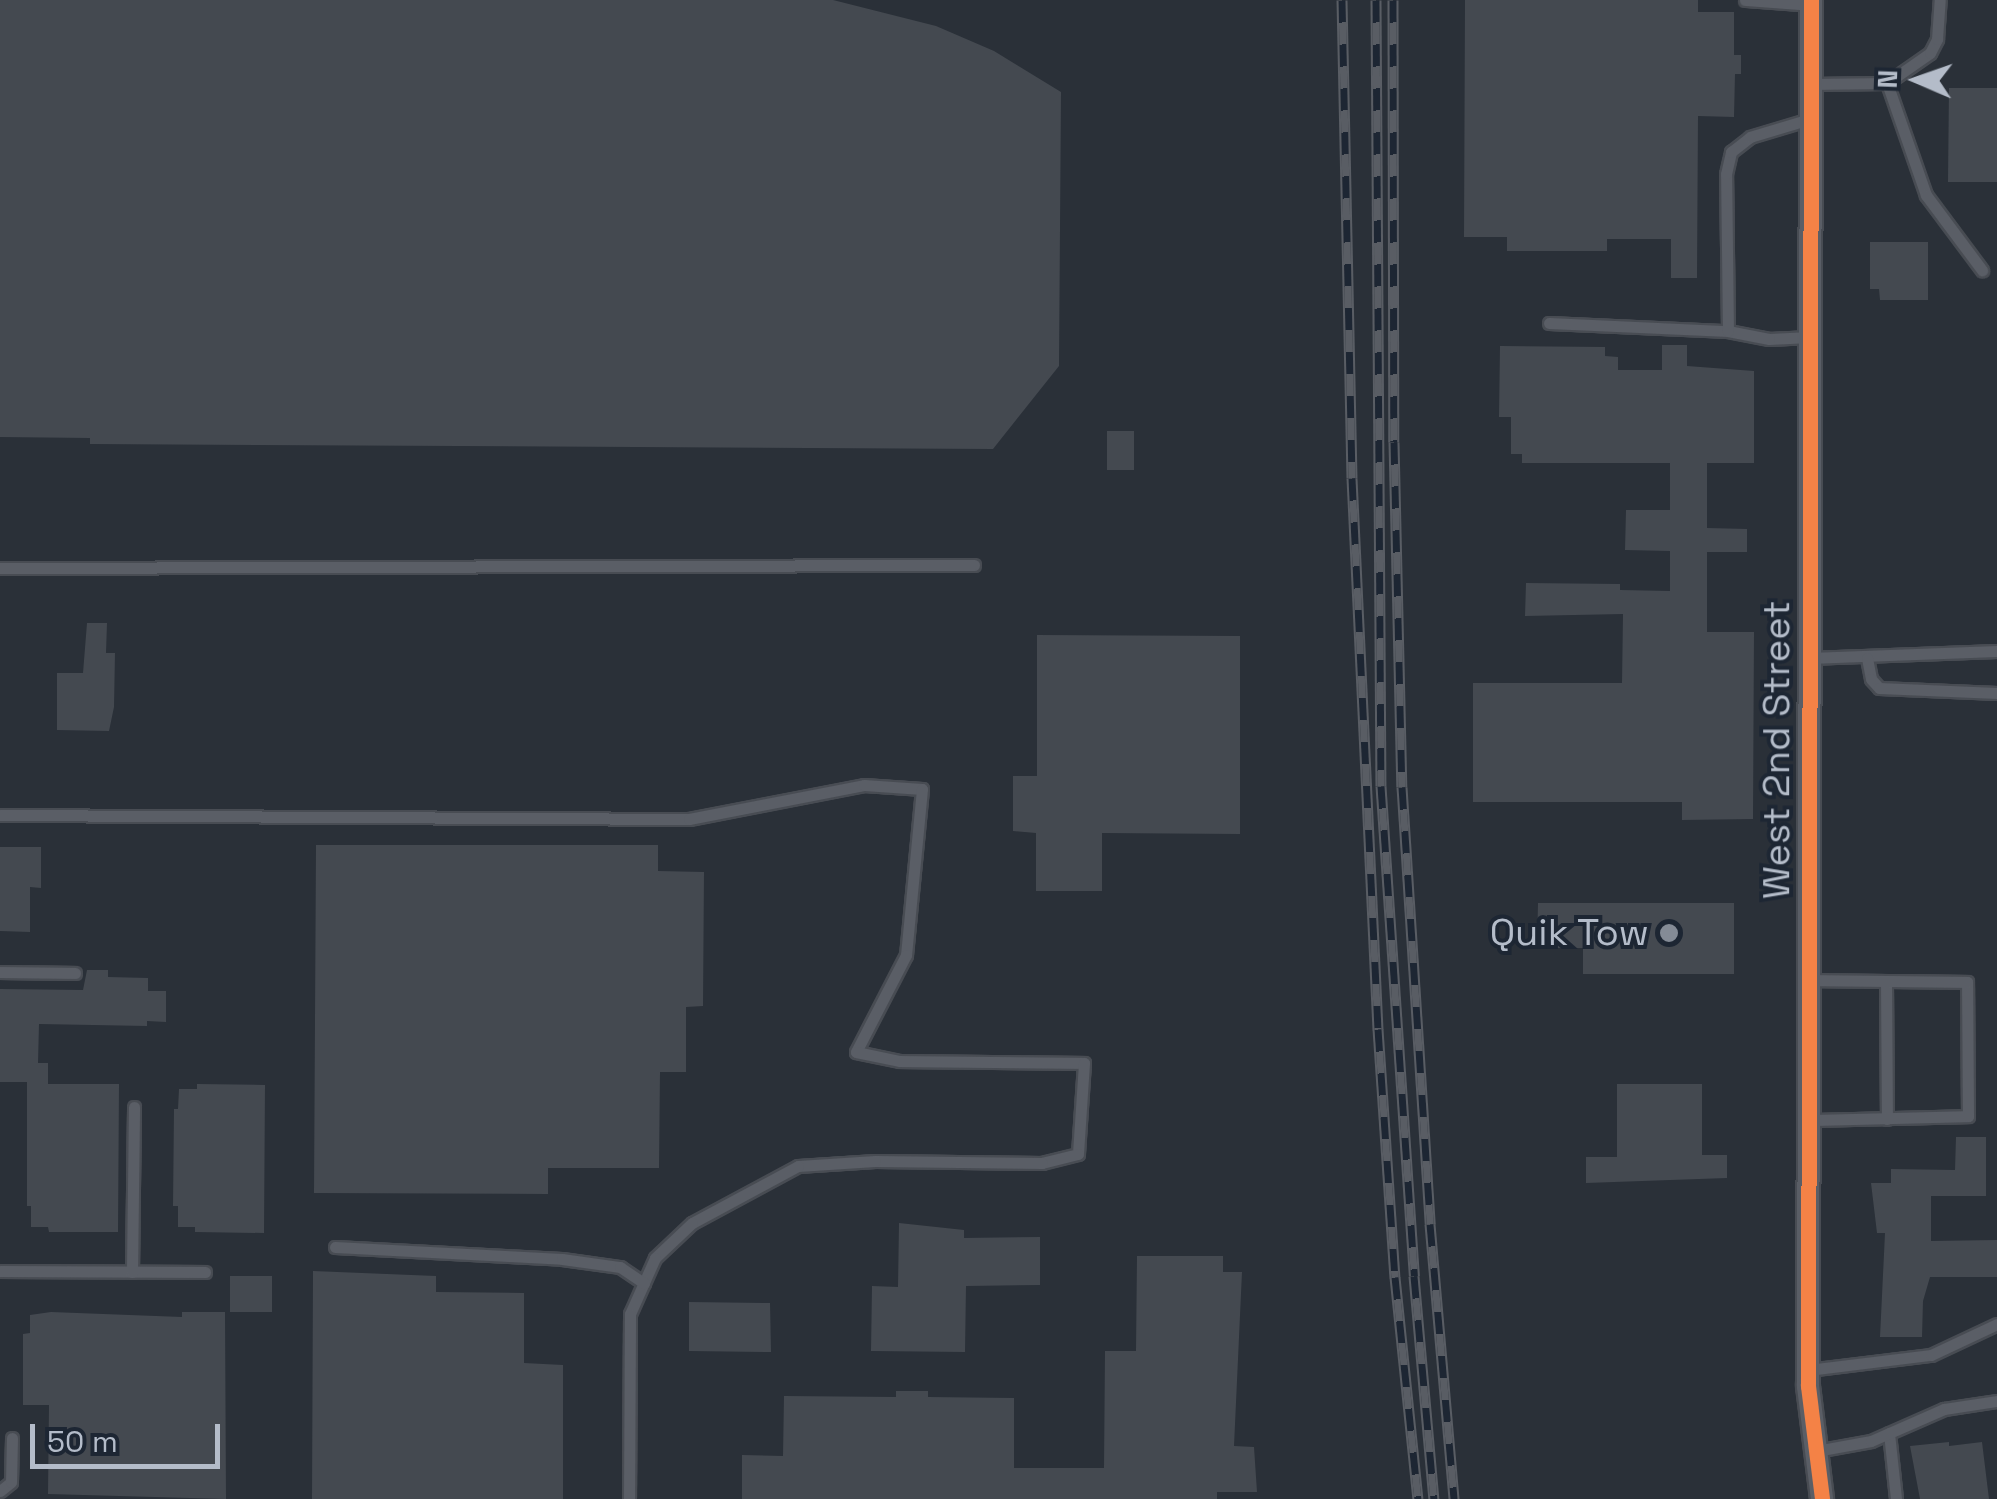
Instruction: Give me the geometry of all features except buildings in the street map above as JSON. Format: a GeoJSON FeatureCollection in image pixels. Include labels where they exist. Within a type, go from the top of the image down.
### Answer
{"type":"FeatureCollection","features":[{"type":"Feature","properties":{"kind":"street","name":"West 2nd Street"},"geometry":{"type":"LineString","coordinates":[[1811,3],[1808,1370],[1822,1499]]}},
{"type":"Feature","properties":{"kind":"lane"},"geometry":{"type":"LineString","coordinates":[[1745,0],[1811,3]]}},
{"type":"Feature","properties":{"kind":"lane"},"geometry":{"type":"LineString","coordinates":[[1810,84],[1887,83],[1930,54],[1937,39],[1940,0]]}},
{"type":"Feature","properties":{"kind":"lane"},"geometry":{"type":"LineString","coordinates":[[1887,83],[1926,194],[1982,270]]}},
{"type":"Feature","properties":{"kind":"lane"},"geometry":{"type":"LineString","coordinates":[[1728,331],[1726,174],[1731,152],[1750,137],[1810,119]]}},
{"type":"Feature","properties":{"kind":"lane"},"geometry":{"type":"LineString","coordinates":[[1550,323],[1728,331],[1768,339],[1810,337]]}},
{"type":"Feature","properties":{"kind":"lane"},"geometry":{"type":"LineString","coordinates":[[0,568],[974,565]]}},
{"type":"Feature","properties":{"kind":"lane"},"geometry":{"type":"LineString","coordinates":[[1810,658],[1997,651]]}},
{"type":"Feature","properties":{"kind":"lane"},"geometry":{"type":"LineString","coordinates":[[1867,658],[1871,680],[1879,688],[1997,693]]}},
{"type":"Feature","properties":{"kind":"lane"},"geometry":{"type":"LineString","coordinates":[[0,815],[689,819],[864,785],[922,788],[906,955],[856,1052],[900,1061],[1084,1064],[1078,1154],[1042,1163],[875,1162],[798,1166],[692,1223],[656,1258],[630,1314],[629,1499]]}},
{"type":"Feature","properties":{"kind":"lane"},"geometry":{"type":"LineString","coordinates":[[0,972],[75,973]]}},
{"type":"Feature","properties":{"kind":"lane"},"geometry":{"type":"LineString","coordinates":[[1809,980],[1967,982],[1968,1116],[1809,1120]]}},
{"type":"Feature","properties":{"kind":"lane"},"geometry":{"type":"LineString","coordinates":[[1886,981],[1887,1118]]}},
{"type":"Feature","properties":{"kind":"lane"},"geometry":{"type":"LineString","coordinates":[[132,1272],[134,1107]]}},
{"type":"Feature","properties":{"kind":"lane"},"geometry":{"type":"LineString","coordinates":[[336,1246],[562,1260],[620,1267],[644,1283]]}},
{"type":"Feature","properties":{"kind":"lane"},"geometry":{"type":"LineString","coordinates":[[0,1271],[206,1272]]}},
{"type":"Feature","properties":{"kind":"lane"},"geometry":{"type":"LineString","coordinates":[[1808,1370],[1931,1355],[1997,1324]]}},
{"type":"Feature","properties":{"kind":"lane"},"geometry":{"type":"LineString","coordinates":[[1816,1452],[1889,1433],[1944,1410],[1997,1401]]}},
{"type":"Feature","properties":{"kind":"lane"},"geometry":{"type":"LineString","coordinates":[[1889,1433],[1896,1499]]}},
{"type":"Feature","properties":{"kind":"lane"},"geometry":{"type":"LineString","coordinates":[[0,1491],[11,1482],[12,1438]]}},
{"type":"Feature","properties":{"kind":"railway"},"geometry":{"type":"LineString","coordinates":[[1342,0],[1352,478],[1378,1029],[1395,1277],[1418,1499]]}},
{"type":"Feature","properties":{"kind":"railway"},"geometry":{"type":"LineString","coordinates":[[1376,0],[1381,786],[1414,1276],[1434,1499]]}},
{"type":"Feature","properties":{"kind":"railway"},"geometry":{"type":"LineString","coordinates":[[1393,0],[1394,442],[1402,787],[1430,1224],[1454,1499]]}},
{"type":"Feature","properties":{"kind":"cycle path"},"geometry":{"type":"LineString","coordinates":[[1811,0],[1808,1386],[1822,1499]]}},
{"type":"Feature","properties":{"kind":"place","name":"Quik Tow"},"geometry":{"type":"Point","coordinates":[1669,933]}}]}
